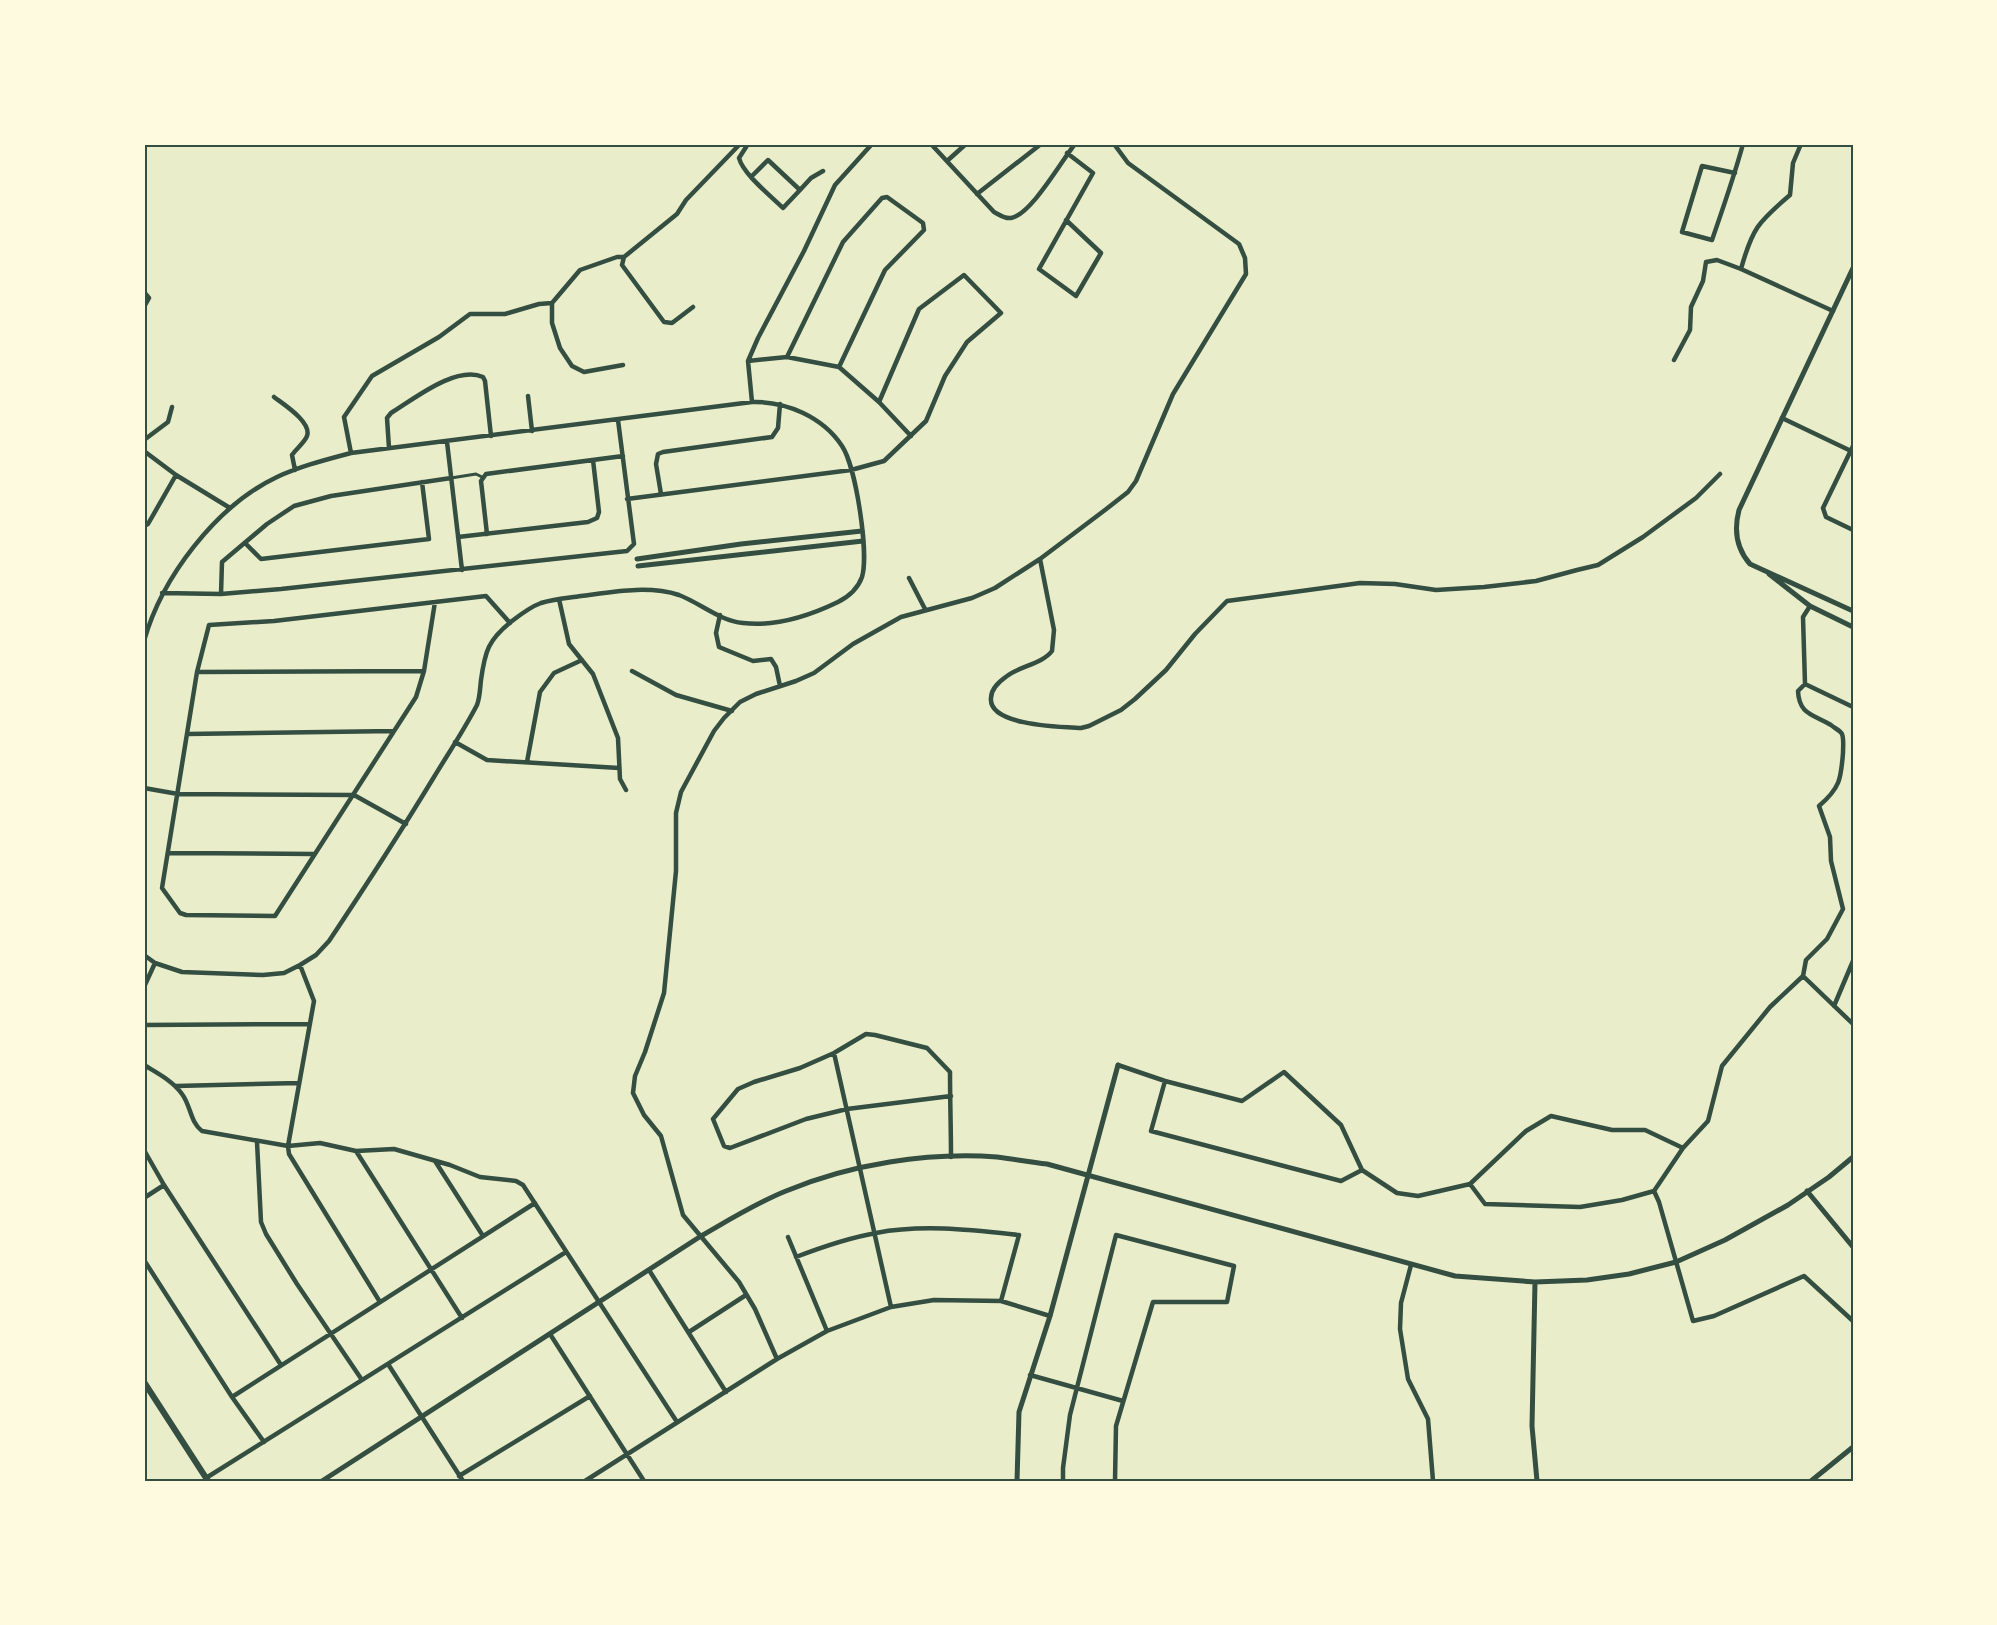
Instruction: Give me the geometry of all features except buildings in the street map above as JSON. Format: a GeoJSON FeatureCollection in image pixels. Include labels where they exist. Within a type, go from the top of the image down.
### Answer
{"type":"FeatureCollection","features":[{"type":"Feature","properties":{"kind":"main road"},"geometry":{"type":"LineString","coordinates":[[144,1382],[207,1479]]}},
{"type":"Feature","properties":{"kind":"street"},"geometry":{"type":"LineString","coordinates":[[693,307],[672,323],[664,322],[622,265],[624,257],[677,214],[686,200],[740,144]]}},
{"type":"Feature","properties":{"kind":"street"},"geometry":{"type":"LineString","coordinates":[[748,144],[739,158],[741,165],[783,208],[811,178],[823,171]]}},
{"type":"Feature","properties":{"kind":"street"},"geometry":{"type":"LineString","coordinates":[[752,402],[748,361],[835,184],[872,144]]}},
{"type":"Feature","properties":{"kind":"street"},"geometry":{"type":"LineString","coordinates":[[931,144],[994,212],[1004,218],[1022,214],[1045,187],[1075,144]]}},
{"type":"Feature","properties":{"kind":"street"},"geometry":{"type":"LineString","coordinates":[[947,160],[966,144]]}},
{"type":"Feature","properties":{"kind":"street"},"geometry":{"type":"LineString","coordinates":[[977,194],[1041,144]]}},
{"type":"Feature","properties":{"kind":"street"},"geometry":{"type":"LineString","coordinates":[[777,1359],[755,1309],[739,1282],[683,1215],[661,1136],[644,1115],[633,1093],[635,1076],[645,1052],[663,993],[676,871],[677,803],[714,731],[732,711],[747,699],[814,673],[853,644],[901,617],[972,598],[995,588],[1040,559],[1128,492],[1136,481],[1173,394],[1246,274],[1245,258],[1239,244],[1128,163],[1114,144]]}},
{"type":"Feature","properties":{"kind":"street"},"geometry":{"type":"LineString","coordinates":[[1735,173],[1702,166],[1682,231],[1712,240],[1735,173],[1743,144]]}},
{"type":"Feature","properties":{"kind":"street"},"geometry":{"type":"LineString","coordinates":[[1741,269],[1749,240],[1763,218],[1790,195],[1793,163],[1801,144]]}},
{"type":"Feature","properties":{"kind":"street"},"geometry":{"type":"LineString","coordinates":[[1066,220],[1101,253],[1076,296],[1039,269],[1066,220],[1093,173],[1067,153]]}},
{"type":"Feature","properties":{"kind":"street"},"geometry":{"type":"LineString","coordinates":[[752,176],[768,160],[800,190]]}},
{"type":"Feature","properties":{"kind":"street"},"geometry":{"type":"LineString","coordinates":[[787,357],[843,242],[882,198],[887,197],[923,223],[924,230],[885,270],[839,367]]}},
{"type":"Feature","properties":{"kind":"street"},"geometry":{"type":"LineString","coordinates":[[623,365],[584,372],[572,366],[560,348],[552,323],[552,303],[580,270],[617,257],[624,257]]}},
{"type":"Feature","properties":{"kind":"street"},"geometry":{"type":"LineString","coordinates":[[1674,360],[1690,330],[1691,307],[1703,281],[1706,262],[1717,260],[1741,269],[1833,311]]}},
{"type":"Feature","properties":{"kind":"street"},"geometry":{"type":"LineString","coordinates":[[1853,268],[1739,510],[1735,525],[1745,557],[1750,564],[1853,611]]}},
{"type":"Feature","properties":{"kind":"street"},"geometry":{"type":"LineString","coordinates":[[627,498],[851,470],[884,461],[926,421],[945,376],[968,342],[1001,313],[964,275],[919,309],[879,402]]}},
{"type":"Feature","properties":{"kind":"street"},"geometry":{"type":"LineString","coordinates":[[144,292],[149,298],[144,307]]}},
{"type":"Feature","properties":{"kind":"street"},"geometry":{"type":"LineString","coordinates":[[351,453],[344,417],[372,375],[439,337],[470,314],[505,314],[539,304],[552,303]]}},
{"type":"Feature","properties":{"kind":"street"},"geometry":{"type":"LineString","coordinates":[[748,361],[787,357],[839,367],[879,402],[911,436]]}},
{"type":"Feature","properties":{"kind":"street"},"geometry":{"type":"LineString","coordinates":[[389,448],[387,418],[391,413],[456,375],[483,376],[491,436]]}},
{"type":"Feature","properties":{"kind":"street"},"geometry":{"type":"LineString","coordinates":[[528,396],[532,431]]}},
{"type":"Feature","properties":{"kind":"street"},"geometry":{"type":"LineString","coordinates":[[274,397],[295,413],[308,428],[308,436],[292,455],[295,470]]}},
{"type":"Feature","properties":{"kind":"street"},"geometry":{"type":"LineString","coordinates":[[144,641],[162,593],[193,549],[230,508],[275,478],[311,464],[351,453],[752,402],[768,402],[805,414],[825,427],[844,448],[851,470],[862,531],[865,565],[861,581],[852,593],[839,602],[777,623],[739,623],[695,601],[660,590],[637,590],[542,602],[527,610],[495,636],[485,653],[478,702],[406,824],[329,941],[316,954],[284,973],[263,975],[183,972],[155,963],[144,955]]}},
{"type":"Feature","properties":{"kind":"street"},"geometry":{"type":"LineString","coordinates":[[661,494],[656,464],[658,454],[772,437],[778,428],[780,404]]}},
{"type":"Feature","properties":{"kind":"street"},"geometry":{"type":"LineString","coordinates":[[144,440],[168,423],[172,407]]}},
{"type":"Feature","properties":{"kind":"street"},"geometry":{"type":"LineString","coordinates":[[1782,418],[1852,448],[1824,508],[1824,513],[1826,517],[1853,530]]}},
{"type":"Feature","properties":{"kind":"street"},"geometry":{"type":"LineString","coordinates":[[162,593],[221,594],[462,570],[627,550],[634,544],[618,420]]}},
{"type":"Feature","properties":{"kind":"street"},"geometry":{"type":"LineString","coordinates":[[447,442],[462,570]]}},
{"type":"Feature","properties":{"kind":"street"},"geometry":{"type":"LineString","coordinates":[[144,451],[176,475],[230,508]]}},
{"type":"Feature","properties":{"kind":"street"},"geometry":{"type":"LineString","coordinates":[[482,477],[486,474],[622,456]]}},
{"type":"Feature","properties":{"kind":"street"},"geometry":{"type":"LineString","coordinates":[[458,537],[588,522],[597,518],[599,512],[593,460]]}},
{"type":"Feature","properties":{"kind":"street"},"geometry":{"type":"LineString","coordinates":[[221,594],[222,562],[267,524],[294,506],[331,495],[476,474],[482,477]]}},
{"type":"Feature","properties":{"kind":"street"},"geometry":{"type":"LineString","coordinates":[[1040,559],[1053,630],[1052,651],[1044,658],[1006,677],[994,688],[990,699],[991,705],[1002,715],[1019,722],[1081,728],[1121,710],[1135,699],[1166,670],[1195,634],[1227,601],[1360,584],[1395,584],[1436,590],[1536,581],[1598,565],[1643,537],[1696,498],[1720,474]]}},
{"type":"Feature","properties":{"kind":"street"},"geometry":{"type":"LineString","coordinates":[[144,526],[148,524],[176,475]]}},
{"type":"Feature","properties":{"kind":"street"},"geometry":{"type":"LineString","coordinates":[[482,477],[487,534]]}},
{"type":"Feature","properties":{"kind":"street"},"geometry":{"type":"LineString","coordinates":[[245,543],[261,559],[429,539],[422,482]]}},
{"type":"Feature","properties":{"kind":"street"},"geometry":{"type":"LineString","coordinates":[[637,559],[741,544],[862,531]]}},
{"type":"Feature","properties":{"kind":"street"},"geometry":{"type":"LineString","coordinates":[[638,567],[863,541]]}},
{"type":"Feature","properties":{"kind":"street"},"geometry":{"type":"LineString","coordinates":[[1764,570],[1810,606],[1853,627]]}},
{"type":"Feature","properties":{"kind":"street"},"geometry":{"type":"LineString","coordinates":[[909,578],[925,609]]}},
{"type":"Feature","properties":{"kind":"street"},"geometry":{"type":"LineString","coordinates":[[435,602],[424,671],[416,697],[275,916],[186,915],[180,913],[162,888],[197,672],[209,625],[274,621],[435,602],[486,596],[510,623]]}},
{"type":"Feature","properties":{"kind":"street"},"geometry":{"type":"LineString","coordinates":[[559,599],[566,636],[593,674],[618,738],[619,768],[626,790]]}},
{"type":"Feature","properties":{"kind":"street"},"geometry":{"type":"LineString","coordinates":[[1805,684],[1803,617],[1810,606]]}},
{"type":"Feature","properties":{"kind":"street"},"geometry":{"type":"LineString","coordinates":[[720,615],[716,633],[719,647],[753,661],[771,659],[776,667],[780,686]]}},
{"type":"Feature","properties":{"kind":"street"},"geometry":{"type":"LineString","coordinates":[[527,762],[540,692],[554,673],[582,660]]}},
{"type":"Feature","properties":{"kind":"street"},"geometry":{"type":"LineString","coordinates":[[197,672],[424,671]]}},
{"type":"Feature","properties":{"kind":"street"},"geometry":{"type":"LineString","coordinates":[[632,671],[676,695],[732,711]]}},
{"type":"Feature","properties":{"kind":"street"},"geometry":{"type":"LineString","coordinates":[[1805,684],[1853,707]]}},
{"type":"Feature","properties":{"kind":"street"},"geometry":{"type":"LineString","coordinates":[[1470,1184],[1485,1204],[1580,1207],[1622,1200],[1654,1191],[1683,1148],[1708,1121],[1722,1066],[1770,1007],[1803,976],[1806,960],[1827,939],[1843,909],[1831,861],[1830,837],[1819,806],[1833,794],[1840,780],[1842,735],[1837,729],[1805,711],[1799,704],[1798,690],[1805,684]]}},
{"type":"Feature","properties":{"kind":"street"},"geometry":{"type":"LineString","coordinates":[[187,734],[394,731]]}},
{"type":"Feature","properties":{"kind":"street"},"geometry":{"type":"LineString","coordinates":[[455,742],[487,760],[619,768]]}},
{"type":"Feature","properties":{"kind":"street"},"geometry":{"type":"LineString","coordinates":[[144,788],[178,794],[354,795],[406,824]]}},
{"type":"Feature","properties":{"kind":"street"},"geometry":{"type":"LineString","coordinates":[[169,853],[314,854]]}},
{"type":"Feature","properties":{"kind":"street"},"geometry":{"type":"LineString","coordinates":[[1834,1006],[1853,961]]}},
{"type":"Feature","properties":{"kind":"street"},"geometry":{"type":"LineString","coordinates":[[144,987],[155,963]]}},
{"type":"Feature","properties":{"kind":"street"},"geometry":{"type":"LineString","coordinates":[[300,965],[314,1001],[288,1146],[289,1154],[380,1302]]}},
{"type":"Feature","properties":{"kind":"street"},"geometry":{"type":"LineString","coordinates":[[1803,976],[1853,1024]]}},
{"type":"Feature","properties":{"kind":"street"},"geometry":{"type":"LineString","coordinates":[[144,1025],[310,1024]]}},
{"type":"Feature","properties":{"kind":"street"},"geometry":{"type":"LineString","coordinates":[[951,1096],[847,1109],[806,1119],[730,1148],[724,1146],[713,1119],[738,1089],[800,1068],[834,1053],[866,1034],[927,1048],[950,1072],[951,1096],[951,1157]]}},
{"type":"Feature","properties":{"kind":"street"},"geometry":{"type":"LineString","coordinates":[[834,1053],[891,1307]]}},
{"type":"Feature","properties":{"kind":"street"},"geometry":{"type":"LineString","coordinates":[[144,1065],[176,1086],[184,1096],[195,1126],[202,1131],[288,1146],[320,1143],[356,1151],[394,1149],[480,1177],[516,1181],[523,1185],[677,1422]]}},
{"type":"Feature","properties":{"kind":"street"},"geometry":{"type":"LineString","coordinates":[[1017,1481],[1019,1412],[1050,1316],[1118,1065],[1165,1081],[1242,1101],[1284,1072],[1341,1125],[1362,1170],[1397,1193],[1418,1196],[1470,1184],[1526,1131],[1551,1116],[1611,1130],[1645,1130],[1683,1148]]}},
{"type":"Feature","properties":{"kind":"street"},"geometry":{"type":"LineString","coordinates":[[1165,1081],[1151,1131],[1341,1181],[1362,1170]]}},
{"type":"Feature","properties":{"kind":"street"},"geometry":{"type":"LineString","coordinates":[[176,1086],[300,1083]]}},
{"type":"Feature","properties":{"kind":"street"},"geometry":{"type":"LineString","coordinates":[[257,1142],[261,1221],[272,1244],[362,1380]]}},
{"type":"Feature","properties":{"kind":"street"},"geometry":{"type":"LineString","coordinates":[[144,1150],[281,1365]]}},
{"type":"Feature","properties":{"kind":"street"},"geometry":{"type":"LineString","coordinates":[[356,1151],[462,1317]]}},
{"type":"Feature","properties":{"kind":"street"},"geometry":{"type":"LineString","coordinates":[[322,1481],[701,1236],[787,1190],[860,1168],[919,1158],[951,1157],[996,1157],[1047,1164],[1455,1276],[1535,1282],[1587,1280],[1629,1274],[1676,1262],[1763,1220],[1829,1177],[1853,1157]]}},
{"type":"Feature","properties":{"kind":"street"},"geometry":{"type":"LineString","coordinates":[[435,1161],[483,1236]]}},
{"type":"Feature","properties":{"kind":"street"},"geometry":{"type":"LineString","coordinates":[[144,1198],[165,1185]]}},
{"type":"Feature","properties":{"kind":"street"},"geometry":{"type":"LineString","coordinates":[[1654,1191],[1693,1321],[1714,1316],[1804,1276],[1853,1321]]}},
{"type":"Feature","properties":{"kind":"street"},"geometry":{"type":"LineString","coordinates":[[1807,1191],[1853,1246]]}},
{"type":"Feature","properties":{"kind":"street"},"geometry":{"type":"LineString","coordinates":[[232,1397],[535,1203]]}},
{"type":"Feature","properties":{"kind":"street"},"geometry":{"type":"LineString","coordinates":[[796,1257],[836,1242],[896,1230],[957,1229],[1019,1235],[1001,1301]]}},
{"type":"Feature","properties":{"kind":"street"},"geometry":{"type":"LineString","coordinates":[[1063,1481],[1066,1441],[1076,1389],[1116,1235],[1234,1266],[1227,1302],[1153,1302],[1116,1426],[1115,1481]]}},
{"type":"Feature","properties":{"kind":"street"},"geometry":{"type":"LineString","coordinates":[[788,1238],[827,1331]]}},
{"type":"Feature","properties":{"kind":"street"},"geometry":{"type":"LineString","coordinates":[[207,1479],[566,1252]]}},
{"type":"Feature","properties":{"kind":"street"},"geometry":{"type":"LineString","coordinates":[[144,1260],[232,1397],[264,1442]]}},
{"type":"Feature","properties":{"kind":"street"},"geometry":{"type":"LineString","coordinates":[[1411,1265],[1401,1303],[1400,1329],[1408,1379],[1428,1419],[1433,1481]]}},
{"type":"Feature","properties":{"kind":"street"},"geometry":{"type":"LineString","coordinates":[[649,1270],[726,1392]]}},
{"type":"Feature","properties":{"kind":"street"},"geometry":{"type":"LineString","coordinates":[[1535,1282],[1532,1426],[1537,1481]]}},
{"type":"Feature","properties":{"kind":"street"},"geometry":{"type":"LineString","coordinates":[[689,1332],[746,1295]]}},
{"type":"Feature","properties":{"kind":"street"},"geometry":{"type":"LineString","coordinates":[[585,1481],[777,1359],[827,1331],[891,1307],[934,1300],[1001,1301],[1050,1316]]}},
{"type":"Feature","properties":{"kind":"street"},"geometry":{"type":"LineString","coordinates":[[550,1334],[644,1481]]}},
{"type":"Feature","properties":{"kind":"street"},"geometry":{"type":"LineString","coordinates":[[388,1364],[463,1481]]}},
{"type":"Feature","properties":{"kind":"street"},"geometry":{"type":"LineString","coordinates":[[1030,1375],[1123,1401]]}},
{"type":"Feature","properties":{"kind":"street"},"geometry":{"type":"LineString","coordinates":[[459,1476],[590,1396]]}},
{"type":"Feature","properties":{"kind":"street"},"geometry":{"type":"LineString","coordinates":[[1811,1481],[1853,1447]]}}]}
